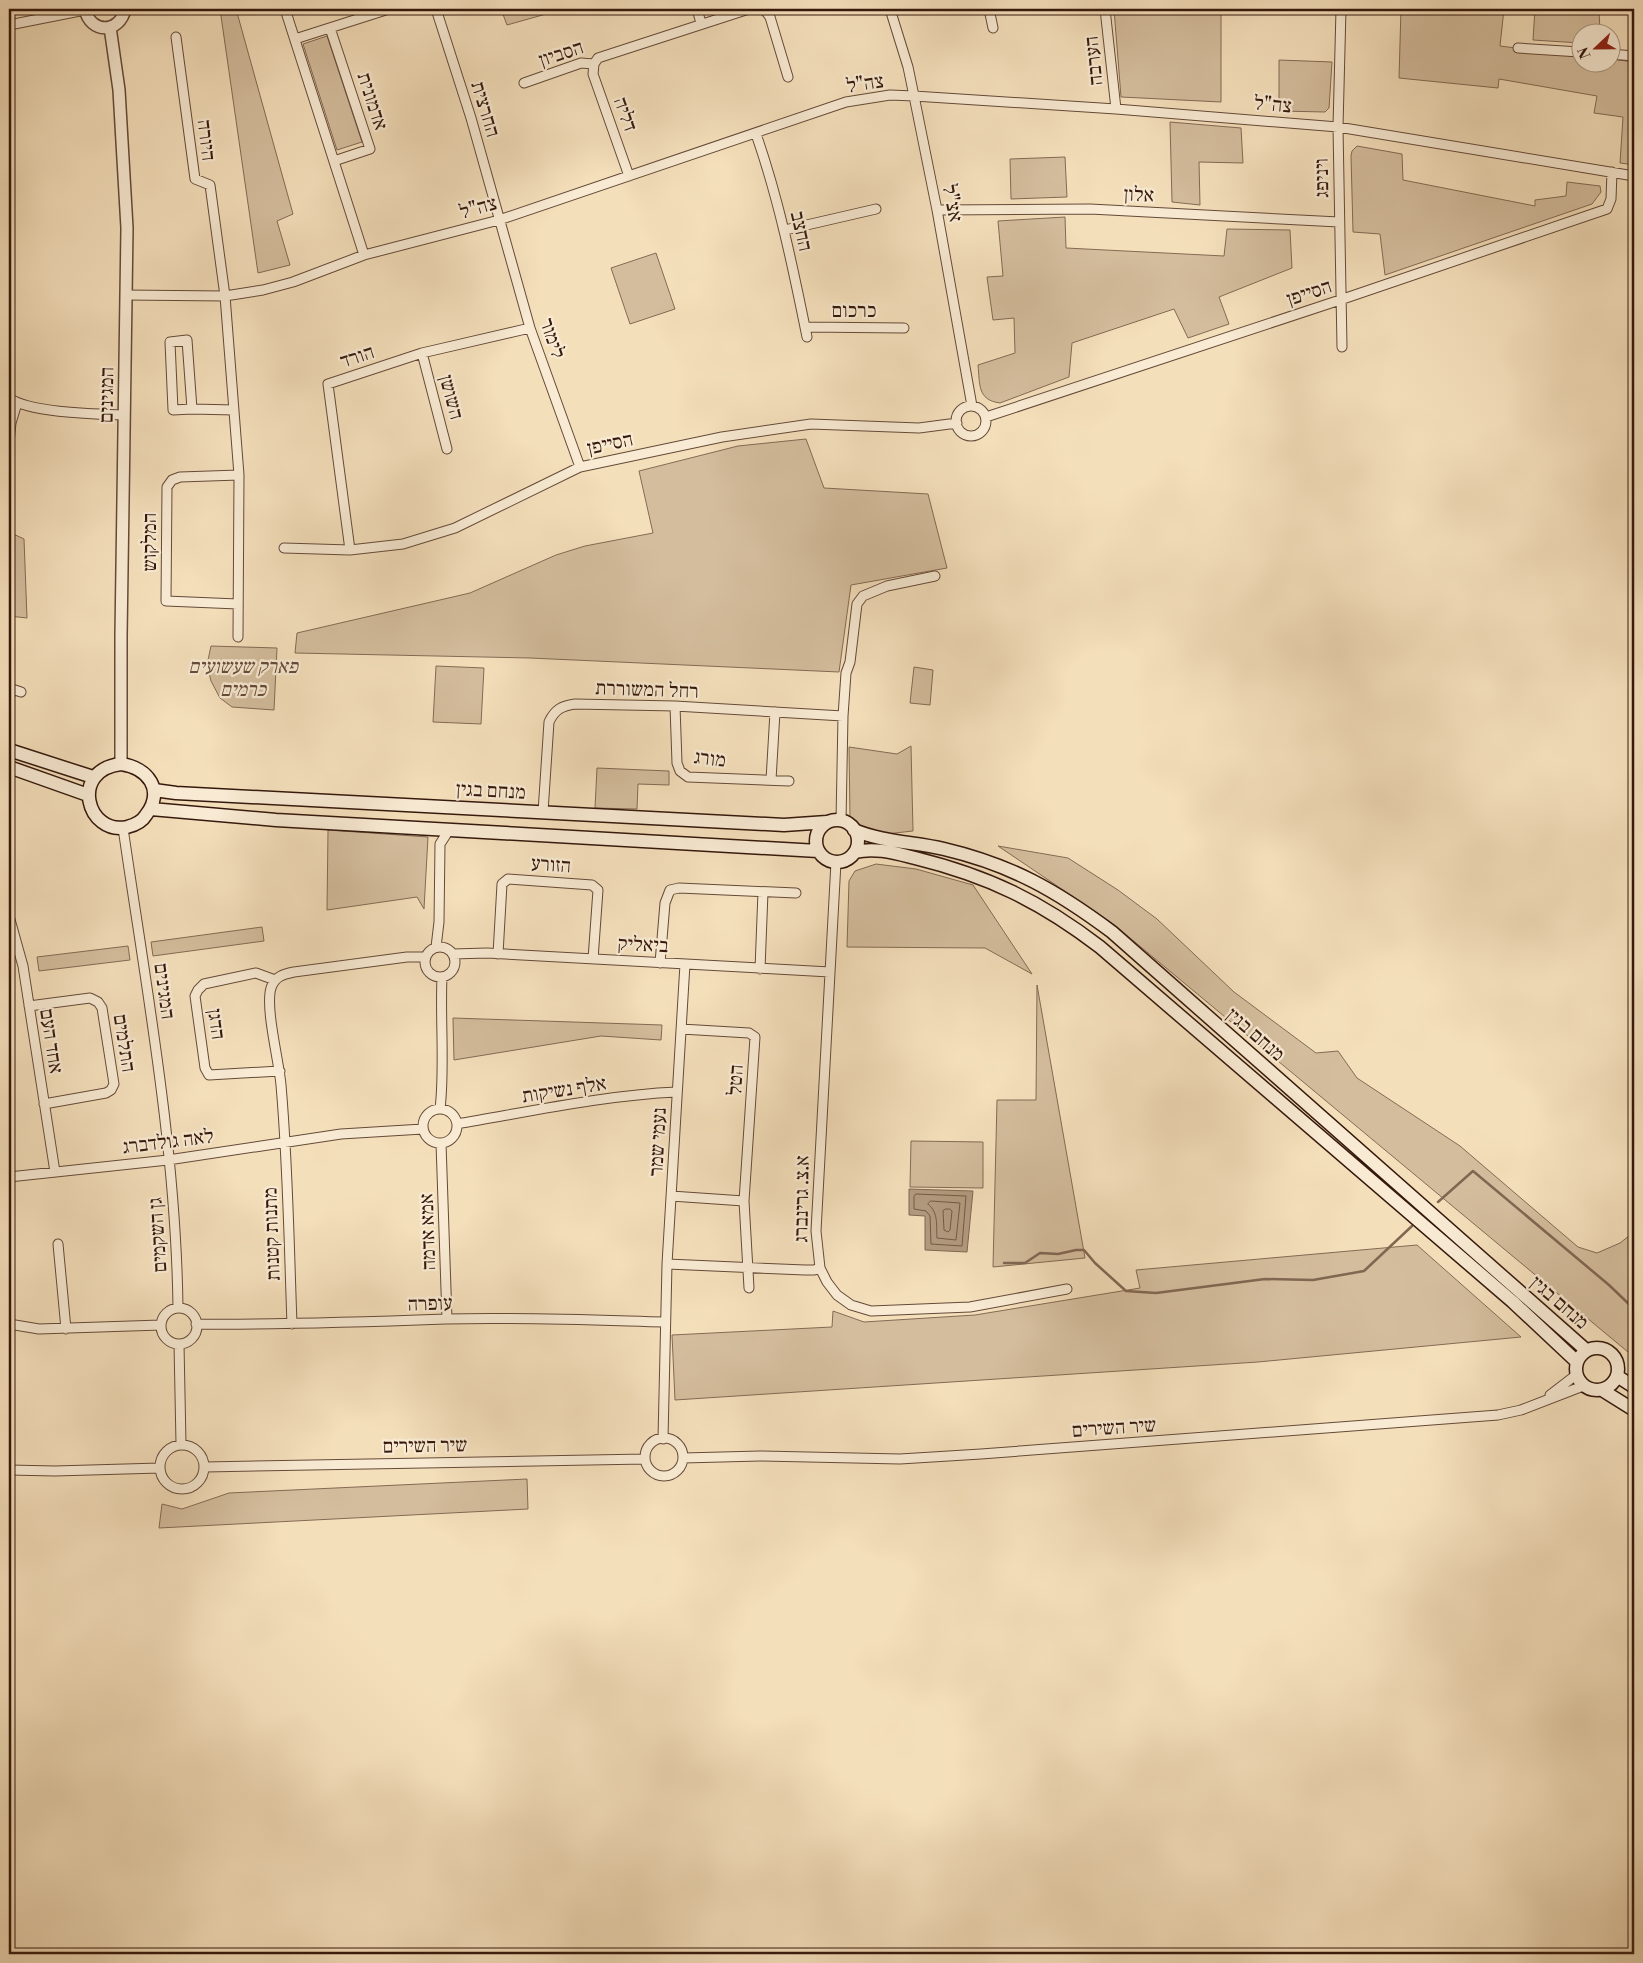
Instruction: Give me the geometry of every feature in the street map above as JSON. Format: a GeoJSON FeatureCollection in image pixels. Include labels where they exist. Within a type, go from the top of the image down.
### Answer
{"type":"FeatureCollection","features":[{"type":"Feature","properties":{"kind":"main road"},"geometry":{"type":"LineString","coordinates":[[9,750],[93,777]]}},
{"type":"Feature","properties":{"kind":"main road"},"geometry":{"type":"LineString","coordinates":[[121,764],[134,766],[142,771],[150,779],[154,790],[154,801],[151,810],[144,819],[134,825],[123,828],[103,822],[95,814],[88,795],[93,777],[110,765],[121,764]]}},
{"type":"Feature","properties":{"kind":"main road"},"geometry":{"type":"LineString","coordinates":[[9,767],[88,795]]}},
{"type":"Feature","properties":{"kind":"main road","name":"מנחם בגין"},"geometry":{"type":"LineString","coordinates":[[154,790],[176,793],[784,825],[827,822]]}},
{"type":"Feature","properties":{"kind":"main road"},"geometry":{"type":"LineString","coordinates":[[151,810],[430,829],[818,851]]}},
{"type":"Feature","properties":{"kind":"main road"},"geometry":{"type":"LineString","coordinates":[[841,820],[854,830],[858,841],[850,858],[836,862],[829,860],[818,851],[816,844],[817,833],[827,822],[841,820]]}},
{"type":"Feature","properties":{"kind":"main road","name":"מנחם בגין"},"geometry":{"type":"LineString","coordinates":[[854,830],[873,837],[917,843],[1000,865],[1026,877],[1070,902],[1112,932],[1586,1350]]}},
{"type":"Feature","properties":{"kind":"main road","name":"מנחם בגין"},"geometry":{"type":"LineString","coordinates":[[854,852],[873,849],[967,872],[1018,894],[1060,918],[1100,947],[1513,1302],[1576,1361]]}},
{"type":"Feature","properties":{"kind":"main road"},"geometry":{"type":"LineString","coordinates":[[1602,1390],[1614,1383],[1617,1376],[1617,1362],[1608,1350],[1593,1348],[1586,1350],[1576,1361],[1576,1374],[1583,1386],[1588,1389],[1602,1390],[1634,1410]]}},
{"type":"Feature","properties":{"kind":"main road"},"geometry":{"type":"LineString","coordinates":[[1617,1376],[1634,1387]]}},
{"type":"Feature","properties":{"kind":"street"},"geometry":{"type":"LineString","coordinates":[[9,25],[85,9],[91,22],[96,26],[110,27],[120,21],[125,9]]}},
{"type":"Feature","properties":{"kind":"street"},"geometry":{"type":"LineString","coordinates":[[285,9],[364,256]]}},
{"type":"Feature","properties":{"kind":"street"},"geometry":{"type":"LineString","coordinates":[[295,40],[389,9]]}},
{"type":"Feature","properties":{"kind":"street","name":"החרצית"},"geometry":{"type":"LineString","coordinates":[[436,9],[471,118],[499,220]]}},
{"type":"Feature","properties":{"kind":"street"},"geometry":{"type":"LineString","coordinates":[[697,9],[701,23]]}},
{"type":"Feature","properties":{"kind":"street","name":"הסביון"},"geometry":{"type":"LineString","coordinates":[[524,83],[581,64],[594,64],[598,58],[749,9]]}},
{"type":"Feature","properties":{"kind":"street"},"geometry":{"type":"LineString","coordinates":[[764,9],[770,18],[788,77]]}},
{"type":"Feature","properties":{"kind":"street","name":"אצ\"ל"},"geometry":{"type":"LineString","coordinates":[[890,9],[908,66],[937,210],[972,406]]}},
{"type":"Feature","properties":{"kind":"street"},"geometry":{"type":"LineString","coordinates":[[989,9],[993,28]]}},
{"type":"Feature","properties":{"kind":"street","name":"הערבה"},"geometry":{"type":"LineString","coordinates":[[1105,9],[1116,109]]}},
{"type":"Feature","properties":{"kind":"street","name":"ויניפג"},"geometry":{"type":"LineString","coordinates":[[1341,9],[1338,127],[1342,347]]}},
{"type":"Feature","properties":{"kind":"street","name":"המגינים"},"geometry":{"type":"LineString","coordinates":[[110,27],[118,90],[127,228],[121,764]]}},
{"type":"Feature","properties":{"kind":"street","name":"אדמונית"},"geometry":{"type":"LineString","coordinates":[[330,28],[370,149],[334,161]]}},
{"type":"Feature","properties":{"kind":"street","name":"היורה"},"geometry":{"type":"LineString","coordinates":[[176,37],[194,180],[210,184],[225,296]]}},
{"type":"Feature","properties":{"kind":"street"},"geometry":{"type":"LineString","coordinates":[[1518,48],[1570,51]]}},
{"type":"Feature","properties":{"kind":"street"},"geometry":{"type":"LineString","coordinates":[[1620,55],[1634,56]]}},
{"type":"Feature","properties":{"kind":"street","name":"דליה"},"geometry":{"type":"LineString","coordinates":[[594,64],[593,74],[629,176]]}},
{"type":"Feature","properties":{"kind":"street","name":"צה\"ל"},"geometry":{"type":"LineString","coordinates":[[126,295],[225,296],[263,290],[293,282],[364,256],[499,220],[846,102],[890,95],[1116,109],[1338,127],[1634,176]]}},
{"type":"Feature","properties":{"kind":"street","name":"החצב"},"geometry":{"type":"LineString","coordinates":[[756,134],[770,175],[785,230],[807,337]]}},
{"type":"Feature","properties":{"kind":"street","name":"הסייפן"},"geometry":{"type":"LineString","coordinates":[[986,417],[1607,209],[1611,199],[1612,172]]}},
{"type":"Feature","properties":{"kind":"street"},"geometry":{"type":"LineString","coordinates":[[785,230],[876,209]]}},
{"type":"Feature","properties":{"kind":"street","name":"אלון"},"geometry":{"type":"LineString","coordinates":[[937,210],[1090,209],[1340,222]]}},
{"type":"Feature","properties":{"kind":"street","name":"לימור"},"geometry":{"type":"LineString","coordinates":[[499,220],[530,328],[580,466]]}},
{"type":"Feature","properties":{"kind":"street"},"geometry":{"type":"LineString","coordinates":[[225,296],[239,475],[238,637]]}},
{"type":"Feature","properties":{"kind":"street","name":"כרכום"},"geometry":{"type":"LineString","coordinates":[[805,327],[904,328]]}},
{"type":"Feature","properties":{"kind":"street","name":"הורד"},"geometry":{"type":"LineString","coordinates":[[350,550],[328,384],[422,353],[530,328]]}},
{"type":"Feature","properties":{"kind":"street"},"geometry":{"type":"LineString","coordinates":[[192,409],[187,340],[170,342],[173,410],[234,410]]}},
{"type":"Feature","properties":{"kind":"street","name":"השושן"},"geometry":{"type":"LineString","coordinates":[[422,353],[448,449]]}},
{"type":"Feature","properties":{"kind":"street"},"geometry":{"type":"LineString","coordinates":[[9,442],[13,401],[75,412],[124,414]]}},
{"type":"Feature","properties":{"kind":"street"},"geometry":{"type":"LineString","coordinates":[[972,406],[982,410],[986,417],[984,429],[976,435],[961,432],[957,423],[958,414],[961,410],[972,406]]}},
{"type":"Feature","properties":{"kind":"street","name":"הסייפן"},"geometry":{"type":"LineString","coordinates":[[284,548],[350,550],[403,544],[455,528],[580,466],[722,438],[810,424],[919,428],[957,423]]}},
{"type":"Feature","properties":{"kind":"street","name":"המלקוש"},"geometry":{"type":"LineString","coordinates":[[238,604],[166,601],[166,574],[167,487],[172,480],[180,477],[239,475]]}},
{"type":"Feature","properties":{"kind":"street"},"geometry":{"type":"LineString","coordinates":[[841,820],[843,716],[846,673],[850,662],[857,604],[863,596],[887,586],[936,576]]}},
{"type":"Feature","properties":{"kind":"street"},"geometry":{"type":"LineString","coordinates":[[9,698],[12,689],[21,692]]}},
{"type":"Feature","properties":{"kind":"street","name":"רחל המשוררת"},"geometry":{"type":"LineString","coordinates":[[543,812],[549,722],[553,713],[562,706],[575,704],[675,706],[843,716]]}},
{"type":"Feature","properties":{"kind":"street","name":"מורג"},"geometry":{"type":"LineString","coordinates":[[675,706],[677,763],[680,771],[688,777],[789,781]]}},
{"type":"Feature","properties":{"kind":"street"},"geometry":{"type":"LineString","coordinates":[[771,780],[775,712]]}},
{"type":"Feature","properties":{"kind":"street","name":"המגינים"},"geometry":{"type":"LineString","coordinates":[[123,828],[162,1101],[168,1160]]}},
{"type":"Feature","properties":{"kind":"street"},"geometry":{"type":"LineString","coordinates":[[430,829],[440,844]]}},
{"type":"Feature","properties":{"kind":"street"},"geometry":{"type":"LineString","coordinates":[[445,950],[428,953],[425,962],[432,975],[442,977],[454,969],[455,959],[445,950],[439,922],[440,844],[449,830]]}},
{"type":"Feature","properties":{"kind":"street","name":"א.צ. גרינברג"},"geometry":{"type":"LineString","coordinates":[[836,862],[816,1206],[816,1232],[820,1268],[827,1282],[837,1296],[851,1305],[871,1311],[970,1307],[1067,1289]]}},
{"type":"Feature","properties":{"kind":"street","name":"הזורע"},"geometry":{"type":"LineString","coordinates":[[498,954],[502,884],[508,879],[592,885],[598,890],[593,959]]}},
{"type":"Feature","properties":{"kind":"street"},"geometry":{"type":"LineString","coordinates":[[660,963],[665,902],[670,890],[679,888],[796,893]]}},
{"type":"Feature","properties":{"kind":"street"},"geometry":{"type":"LineString","coordinates":[[760,969],[763,892]]}},
{"type":"Feature","properties":{"kind":"street","name":"אחד העם"},"geometry":{"type":"LineString","coordinates":[[9,916],[23,966],[55,1172]]}},
{"type":"Feature","properties":{"kind":"street","name":"ביאליק"},"geometry":{"type":"LineString","coordinates":[[445,950],[830,972]]}},
{"type":"Feature","properties":{"kind":"street"},"geometry":{"type":"LineString","coordinates":[[423,1128],[341,1134],[286,1143],[280,1071],[269,1000],[271,987],[281,975],[407,956],[426,957]]}},
{"type":"Feature","properties":{"kind":"street","name":"נעמי שמר"},"geometry":{"type":"LineString","coordinates":[[663,1439],[667,1264],[685,964]]}},
{"type":"Feature","properties":{"kind":"street","name":"הדגן"},"geometry":{"type":"LineString","coordinates":[[275,980],[256,973],[204,984],[195,996],[206,1068],[209,1075],[280,1071]]}},
{"type":"Feature","properties":{"kind":"street"},"geometry":{"type":"LineString","coordinates":[[440,1109],[442,1090],[440,1020],[442,977]]}},
{"type":"Feature","properties":{"kind":"street","name":"התלמים"},"geometry":{"type":"LineString","coordinates":[[29,1006],[90,998],[98,1002],[102,1008],[114,1084],[111,1090],[106,1093],[44,1104]]}},
{"type":"Feature","properties":{"kind":"street","name":"הטל"},"geometry":{"type":"LineString","coordinates":[[681,1029],[749,1033],[755,1037],[744,1201],[749,1288]]}},
{"type":"Feature","properties":{"kind":"street","name":"אלף נשיקות"},"geometry":{"type":"LineString","coordinates":[[456,1124],[560,1106],[656,1093],[677,1092]]}},
{"type":"Feature","properties":{"kind":"street"},"geometry":{"type":"LineString","coordinates":[[440,1109],[450,1112],[454,1116],[456,1124],[454,1136],[450,1140],[441,1143],[430,1140],[423,1128],[424,1119],[428,1114],[440,1109]]}},
{"type":"Feature","properties":{"kind":"street","name":"לאה גולדברג"},"geometry":{"type":"LineString","coordinates":[[9,1177],[168,1160],[286,1143]]}},
{"type":"Feature","properties":{"kind":"street","name":"מתנות קטנות"},"geometry":{"type":"LineString","coordinates":[[286,1143],[292,1324]]}},
{"type":"Feature","properties":{"kind":"street","name":"אמא אדמה"},"geometry":{"type":"LineString","coordinates":[[441,1143],[447,1319]]}},
{"type":"Feature","properties":{"kind":"street","name":"גן השקמים"},"geometry":{"type":"LineString","coordinates":[[168,1160],[177,1245],[178,1308]]}},
{"type":"Feature","properties":{"kind":"street"},"geometry":{"type":"LineString","coordinates":[[671,1196],[744,1201]]}},
{"type":"Feature","properties":{"kind":"street"},"geometry":{"type":"LineString","coordinates":[[58,1244],[66,1329]]}},
{"type":"Feature","properties":{"kind":"street"},"geometry":{"type":"LineString","coordinates":[[667,1264],[805,1270],[820,1268]]}},
{"type":"Feature","properties":{"kind":"street"},"geometry":{"type":"LineString","coordinates":[[178,1308],[190,1312],[196,1324],[191,1339],[179,1344],[167,1339],[163,1334],[161,1325],[164,1316],[169,1311],[178,1308]]}},
{"type":"Feature","properties":{"kind":"street","name":"עופרה"},"geometry":{"type":"LineString","coordinates":[[196,1324],[292,1324],[447,1319],[570,1319],[665,1322]]}},
{"type":"Feature","properties":{"kind":"street"},"geometry":{"type":"LineString","coordinates":[[9,1324],[39,1329],[161,1325]]}},
{"type":"Feature","properties":{"kind":"street"},"geometry":{"type":"LineString","coordinates":[[179,1344],[181,1444]]}},
{"type":"Feature","properties":{"kind":"street","name":"שיר השירים"},"geometry":{"type":"LineString","coordinates":[[1545,1401],[1576,1374]]}},
{"type":"Feature","properties":{"kind":"street","name":"שיר השירים"},"geometry":{"type":"LineString","coordinates":[[683,1458],[760,1456],[900,1459],[1498,1415],[1521,1410],[1583,1386]]}},
{"type":"Feature","properties":{"kind":"street"},"geometry":{"type":"LineString","coordinates":[[663,1439],[673,1440],[677,1443],[681,1448],[683,1458],[680,1468],[675,1473],[664,1476],[651,1472],[645,1459],[648,1447],[654,1441],[663,1439]]}},
{"type":"Feature","properties":{"kind":"street"},"geometry":{"type":"LineString","coordinates":[[181,1444],[198,1450],[205,1467],[201,1479],[196,1485],[181,1490],[166,1483],[160,1468],[164,1454],[169,1448],[181,1444]]}},
{"type":"Feature","properties":{"kind":"street","name":"שיר השירים"},"geometry":{"type":"LineString","coordinates":[[205,1467],[645,1459]]}},
{"type":"Feature","properties":{"kind":"street"},"geometry":{"type":"LineString","coordinates":[[9,1470],[55,1471],[160,1468]]}},
{"type":"Feature","properties":{"kind":"green space"},"geometry":{"type":"Polygon","coordinates":[[[220,9],[236,9],[293,214],[277,221],[290,265],[258,273],[220,9]]]}},
{"type":"Feature","properties":{"kind":"green space"},"geometry":{"type":"Polygon","coordinates":[[[501,9],[564,9],[507,25],[501,9]]]}},
{"type":"Feature","properties":{"kind":"green space"},"geometry":{"type":"Polygon","coordinates":[[[1114,9],[1221,9],[1221,102],[1121,97],[1114,9]]]}},
{"type":"Feature","properties":{"kind":"green space"},"geometry":{"type":"Polygon","coordinates":[[[1401,9],[1504,9],[1500,46],[1570,55],[1570,72],[1620,72],[1620,60],[1634,62],[1634,165],[1620,163],[1623,117],[1594,113],[1597,96],[1499,79],[1498,88],[1399,78],[1401,9]]]}},
{"type":"Feature","properties":{"kind":"green space"},"geometry":{"type":"Polygon","coordinates":[[[1535,9],[1599,10],[1600,22],[1570,22],[1570,42],[1533,40],[1535,9]]]}},
{"type":"Feature","properties":{"kind":"green space"},"geometry":{"type":"Polygon","coordinates":[[[327,36],[362,142],[337,150],[303,44],[327,36]]]}},
{"type":"Feature","properties":{"kind":"green space"},"geometry":{"type":"Polygon","coordinates":[[[1279,60],[1332,62],[1329,108],[1325,112],[1279,111],[1279,60]]]}},
{"type":"Feature","properties":{"kind":"green space"},"geometry":{"type":"Polygon","coordinates":[[[1170,122],[1241,128],[1243,163],[1199,162],[1200,205],[1172,202],[1170,122]]]}},
{"type":"Feature","properties":{"kind":"green space"},"geometry":{"type":"Polygon","coordinates":[[[1357,146],[1402,154],[1403,180],[1535,206],[1535,200],[1566,196],[1567,182],[1600,186],[1601,192],[1592,204],[1385,275],[1380,234],[1353,232],[1351,156],[1352,151],[1357,146]]]}},
{"type":"Feature","properties":{"kind":"green space"},"geometry":{"type":"Polygon","coordinates":[[[1065,157],[1067,197],[1011,199],[1010,159],[1065,157]]]}},
{"type":"Feature","properties":{"kind":"green space"},"geometry":{"type":"Polygon","coordinates":[[[1065,217],[1066,248],[1224,256],[1227,229],[1290,230],[1292,268],[1219,297],[1229,324],[1188,338],[1174,309],[1072,343],[1069,377],[1000,403],[993,401],[983,395],[978,365],[1015,353],[1014,318],[993,320],[987,277],[1003,276],[998,221],[1065,217]]]}},
{"type":"Feature","properties":{"kind":"green space"},"geometry":{"type":"Polygon","coordinates":[[[656,253],[675,309],[630,324],[611,268],[656,253]]]}},
{"type":"Feature","properties":{"kind":"green space"},"geometry":{"type":"Polygon","coordinates":[[[806,439],[824,488],[928,494],[947,568],[851,585],[839,672],[530,658],[295,653],[297,633],[470,593],[556,555],[585,546],[653,533],[639,471],[738,446],[806,439]]]}},
{"type":"Feature","properties":{"kind":"green space"},"geometry":{"type":"Polygon","coordinates":[[[9,532],[24,539],[27,618],[9,616],[9,532]]]}},
{"type":"Feature","properties":{"kind":"green space","name":"פארק שעשועים כרמים"},"geometry":{"type":"Polygon","coordinates":[[[211,646],[277,648],[274,710],[232,707],[220,698],[211,681],[207,665],[211,646]]]}},
{"type":"Feature","properties":{"kind":"green space"},"geometry":{"type":"Polygon","coordinates":[[[436,666],[484,668],[481,724],[433,722],[436,666]]]}},
{"type":"Feature","properties":{"kind":"green space"},"geometry":{"type":"Polygon","coordinates":[[[914,667],[933,670],[930,705],[910,703],[914,667]]]}},
{"type":"Feature","properties":{"kind":"green space"},"geometry":{"type":"Polygon","coordinates":[[[911,746],[913,831],[886,834],[862,829],[850,817],[849,747],[897,754],[911,746]]]}},
{"type":"Feature","properties":{"kind":"green space"},"geometry":{"type":"Polygon","coordinates":[[[597,768],[669,771],[669,785],[638,784],[637,809],[595,808],[597,768]]]}},
{"type":"Feature","properties":{"kind":"green space"},"geometry":{"type":"Polygon","coordinates":[[[328,830],[428,837],[424,909],[417,897],[327,910],[328,830]]]}},
{"type":"Feature","properties":{"kind":"green space"},"geometry":{"type":"Polygon","coordinates":[[[998,846],[1068,858],[1118,890],[1157,919],[1234,992],[1316,1053],[1338,1051],[1357,1078],[1460,1146],[1578,1247],[1597,1253],[1620,1243],[1634,1232],[1634,1357],[1112,923],[998,846]]]}},
{"type":"Feature","properties":{"kind":"green space"},"geometry":{"type":"Polygon","coordinates":[[[876,864],[916,869],[973,885],[1032,974],[985,948],[847,947],[849,881],[855,871],[876,864]]]}},
{"type":"Feature","properties":{"kind":"green space"},"geometry":{"type":"Polygon","coordinates":[[[262,927],[264,941],[153,956],[151,942],[262,927]]]}},
{"type":"Feature","properties":{"kind":"green space"},"geometry":{"type":"Polygon","coordinates":[[[128,946],[130,960],[39,971],[37,957],[128,946]]]}},
{"type":"Feature","properties":{"kind":"green space"},"geometry":{"type":"Polygon","coordinates":[[[1037,985],[1085,1258],[993,1267],[997,1100],[1036,1100],[1037,985]]]}},
{"type":"Feature","properties":{"kind":"green space"},"geometry":{"type":"Polygon","coordinates":[[[453,1018],[662,1025],[661,1040],[601,1036],[454,1060],[453,1018]]]}},
{"type":"Feature","properties":{"kind":"green space"},"geometry":{"type":"Polygon","coordinates":[[[911,1141],[983,1142],[983,1188],[910,1187],[911,1141]]]}},
{"type":"Feature","properties":{"kind":"green space"},"geometry":{"type":"Polygon","coordinates":[[[1417,1245],[1521,1337],[1258,1362],[675,1400],[672,1335],[832,1327],[833,1311],[864,1322],[975,1315],[1140,1288],[1136,1270],[1417,1245]]]}},
{"type":"Feature","properties":{"kind":"green space"},"geometry":{"type":"Polygon","coordinates":[[[527,1479],[528,1509],[159,1528],[162,1504],[182,1509],[229,1493],[527,1479]]]}},
{"type":"Feature","properties":{"kind":"water"},"geometry":{"type":"Polygon","coordinates":[[[909,1189],[973,1191],[967,1252],[925,1250],[925,1216],[909,1215],[909,1189]]]}},
{"type":"Feature","properties":{"kind":"waterway"},"geometry":{"type":"LineString","coordinates":[[1438,1202],[1473,1171],[1609,1285],[1634,1309]]}},
{"type":"Feature","properties":{"kind":"waterway"},"geometry":{"type":"LineString","coordinates":[[1004,1263],[1025,1263],[1040,1253],[1058,1254],[1084,1250],[1095,1263],[1126,1291],[1156,1293],[1265,1279],[1313,1280],[1364,1271],[1412,1226]]}}]}
